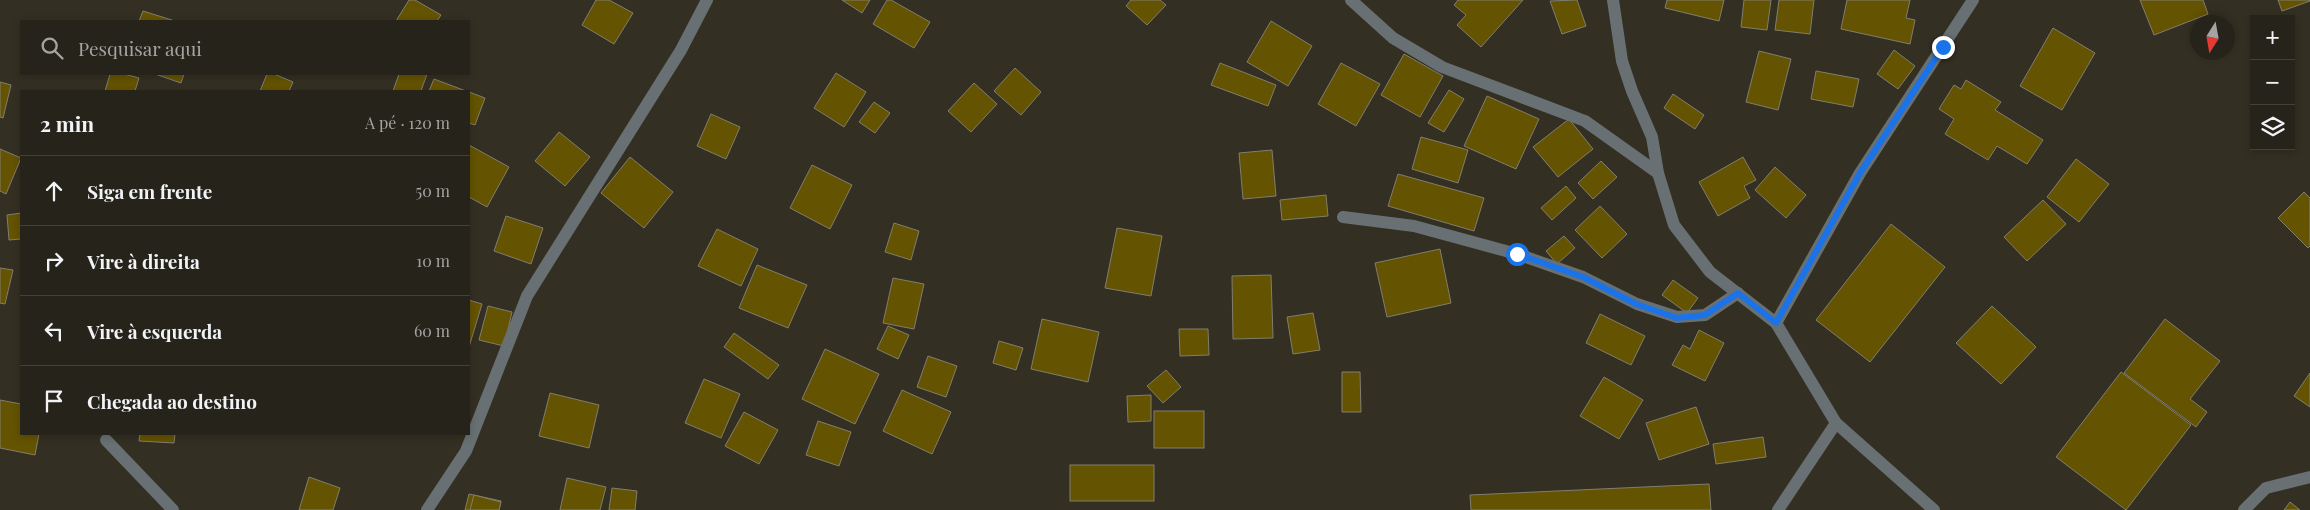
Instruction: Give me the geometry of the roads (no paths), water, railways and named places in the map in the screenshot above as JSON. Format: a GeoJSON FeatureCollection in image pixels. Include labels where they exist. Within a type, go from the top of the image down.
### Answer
{"type":"FeatureCollection","features":[{"type":"Feature","properties":{"kind":"street"},"geometry":{"type":"LineString","coordinates":[[427,510],[466,452],[527,296],[681,50],[707,0]]}},
{"type":"Feature","properties":{"kind":"street"},"geometry":{"type":"LineString","coordinates":[[1351,0],[1393,38],[1442,67],[1585,121],[1658,172]]}},
{"type":"Feature","properties":{"kind":"street"},"geometry":{"type":"LineString","coordinates":[[1613,0],[1622,62],[1632,91],[1652,136],[1658,172],[1674,225],[1710,272],[1776,323],[1836,423],[1934,510]]}},
{"type":"Feature","properties":{"kind":"street"},"geometry":{"type":"LineString","coordinates":[[1776,323],[1860,173],[1973,0]]}},
{"type":"Feature","properties":{"kind":"street"},"geometry":{"type":"LineString","coordinates":[[1343,217],[1414,226],[1517,254],[1583,277],[1636,304],[1677,318],[1705,315],[1738,293]]}},
{"type":"Feature","properties":{"kind":"street"},"geometry":{"type":"LineString","coordinates":[[1778,510],[1836,423]]}},
{"type":"Feature","properties":{"kind":"street"},"geometry":{"type":"LineString","coordinates":[[106,440],[173,510]]}},
{"type":"Feature","properties":{"kind":"street"},"geometry":{"type":"LineString","coordinates":[[2244,510],[2266,488],[2310,477]]}}]}
